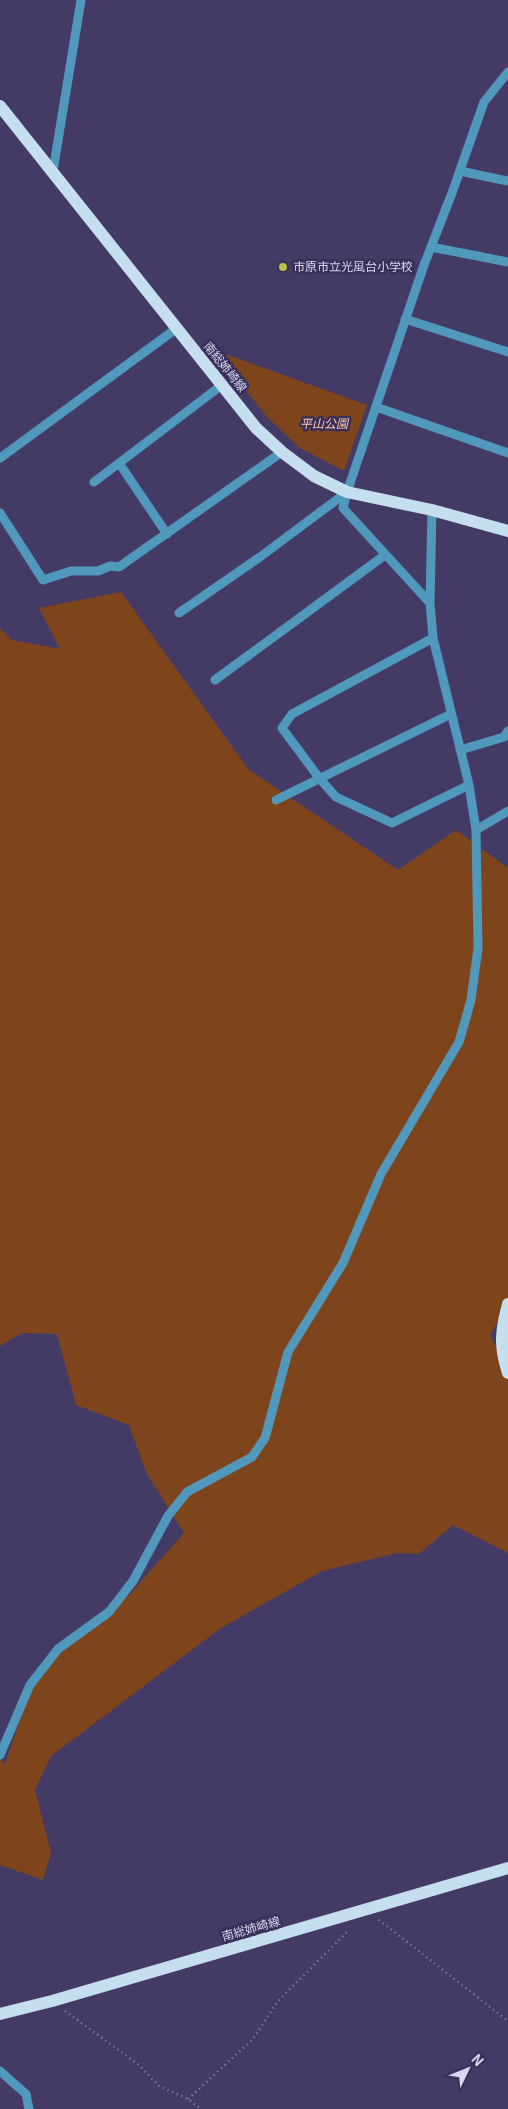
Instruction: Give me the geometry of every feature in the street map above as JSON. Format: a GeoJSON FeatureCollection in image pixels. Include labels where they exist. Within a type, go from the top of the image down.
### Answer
{"type":"FeatureCollection","features":[{"type":"Feature","properties":{"kind":"main road","name":"南総姉崎線"},"geometry":{"type":"LineString","coordinates":[[0,106],[256,428],[282,452],[314,476],[347,492],[432,510],[508,531]]}},
{"type":"Feature","properties":{"kind":"main road"},"geometry":{"type":"LineString","coordinates":[[508,1304],[501,1328],[502,1350],[508,1373]]}},
{"type":"Feature","properties":{"kind":"main road","name":"南総姉崎線"},"geometry":{"type":"LineString","coordinates":[[0,2014],[52,2001],[508,1868]]}},
{"type":"Feature","properties":{"kind":"street"},"geometry":{"type":"LineString","coordinates":[[52,171],[81,0]]}},
{"type":"Feature","properties":{"kind":"street"},"geometry":{"type":"LineString","coordinates":[[430,603],[343,508],[431,247],[484,102],[508,72]]}},
{"type":"Feature","properties":{"kind":"street"},"geometry":{"type":"LineString","coordinates":[[460,171],[508,181]]}},
{"type":"Feature","properties":{"kind":"street"},"geometry":{"type":"LineString","coordinates":[[431,247],[508,262]]}},
{"type":"Feature","properties":{"kind":"street"},"geometry":{"type":"LineString","coordinates":[[406,319],[508,352]]}},
{"type":"Feature","properties":{"kind":"street"},"geometry":{"type":"LineString","coordinates":[[0,458],[177,328]]}},
{"type":"Feature","properties":{"kind":"street"},"geometry":{"type":"LineString","coordinates":[[94,482],[222,385]]}},
{"type":"Feature","properties":{"kind":"street"},"geometry":{"type":"LineString","coordinates":[[376,407],[508,453]]}},
{"type":"Feature","properties":{"kind":"street"},"geometry":{"type":"LineString","coordinates":[[0,513],[43,580],[71,571],[98,571],[110,566],[119,567],[282,452]]}},
{"type":"Feature","properties":{"kind":"street"},"geometry":{"type":"LineString","coordinates":[[120,463],[167,534]]}},
{"type":"Feature","properties":{"kind":"street"},"geometry":{"type":"LineString","coordinates":[[179,613],[260,557],[347,492]]}},
{"type":"Feature","properties":{"kind":"street"},"geometry":{"type":"LineString","coordinates":[[0,1756],[30,1685],[58,1649],[110,1612],[133,1582],[168,1516],[187,1492],[252,1457],[265,1438],[288,1352],[343,1263],[381,1174],[459,1042],[470,1000],[478,948],[476,830],[469,785],[433,638],[430,603],[432,510]]}},
{"type":"Feature","properties":{"kind":"street"},"geometry":{"type":"LineString","coordinates":[[215,680],[385,555]]}},
{"type":"Feature","properties":{"kind":"street"},"geometry":{"type":"LineString","coordinates":[[433,638],[292,714],[282,728],[336,797],[392,823],[469,785]]}},
{"type":"Feature","properties":{"kind":"street"},"geometry":{"type":"LineString","coordinates":[[276,800],[451,714]]}},
{"type":"Feature","properties":{"kind":"street"},"geometry":{"type":"LineString","coordinates":[[460,750],[504,737],[508,731]]}},
{"type":"Feature","properties":{"kind":"street"},"geometry":{"type":"LineString","coordinates":[[476,830],[508,811]]}},
{"type":"Feature","properties":{"kind":"street"},"geometry":{"type":"LineString","coordinates":[[0,2072],[26,2094],[29,2109]]}},
{"type":"Feature","properties":{"kind":"path"},"geometry":{"type":"LineString","coordinates":[[376,1907],[378,1919],[508,2020]]}},
{"type":"Feature","properties":{"kind":"path"},"geometry":{"type":"LineString","coordinates":[[188,2099],[253,2039],[278,2001],[339,1938],[352,1928]]}},
{"type":"Feature","properties":{"kind":"path"},"geometry":{"type":"LineString","coordinates":[[52,2001],[139,2066],[159,2086],[188,2099],[201,2109]]}},
{"type":"Feature","properties":{"kind":"green space","name":"平山公園"},"geometry":{"type":"Polygon","coordinates":[[[214,350],[367,405],[344,471],[300,448],[267,417],[214,350]]]}},
{"type":"Feature","properties":{"kind":"green space"},"geometry":{"type":"Polygon","coordinates":[[[121,592],[249,770],[398,870],[456,830],[508,868],[508,1305],[490,1335],[508,1367],[508,1553],[453,1525],[419,1554],[397,1553],[322,1571],[221,1628],[51,1756],[35,1790],[51,1853],[43,1880],[0,1865],[0,1758],[5,1764],[36,1673],[128,1596],[184,1533],[146,1472],[129,1425],[76,1405],[57,1334],[22,1333],[0,1346],[0,628],[12,640],[60,649],[39,608],[121,592]]]}},
{"type":"Feature","properties":{"kind":"place","name":"市原市立光風台小学校"},"geometry":{"type":"Point","coordinates":[283,267]}}]}
